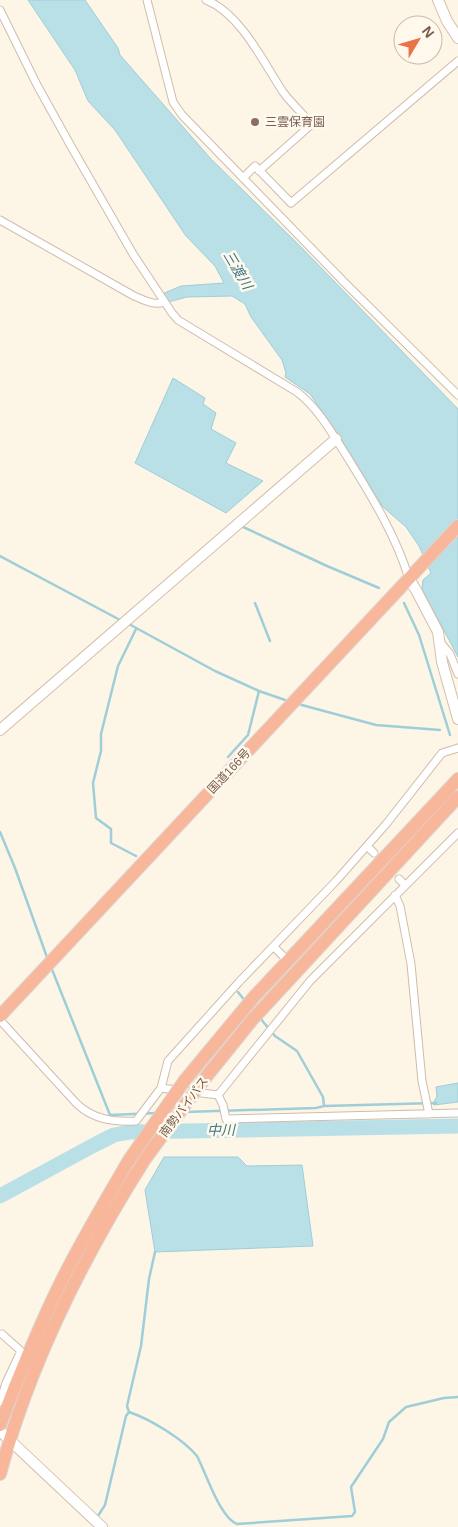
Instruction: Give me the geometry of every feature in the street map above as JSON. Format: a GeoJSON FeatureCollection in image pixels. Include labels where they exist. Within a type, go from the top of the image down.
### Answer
{"type":"FeatureCollection","features":[{"type":"Feature","properties":{"kind":"highway","name":"国道166号"},"geometry":{"type":"LineString","coordinates":[[0,1018],[458,526]]}},
{"type":"Feature","properties":{"kind":"highway","name":"南勢バイパス"},"geometry":{"type":"LineString","coordinates":[[1,1416],[66,1271],[130,1160],[185,1080],[253,998],[457,780]]}},
{"type":"Feature","properties":{"kind":"highway","name":"南勢バイパス"},"geometry":{"type":"LineString","coordinates":[[0,1474],[4,1436],[80,1270],[116,1206],[146,1159],[202,1082],[252,1020],[458,797]]}},
{"type":"Feature","properties":{"kind":"street"},"geometry":{"type":"LineString","coordinates":[[147,0],[173,102],[182,115],[458,395]]}},
{"type":"Feature","properties":{"kind":"street"},"geometry":{"type":"LineString","coordinates":[[206,0],[218,4],[234,21],[260,54],[284,93],[312,124],[259,171]]}},
{"type":"Feature","properties":{"kind":"street"},"geometry":{"type":"LineString","coordinates":[[438,0],[458,38]]}},
{"type":"Feature","properties":{"kind":"street"},"geometry":{"type":"LineString","coordinates":[[0,10],[37,85],[72,148],[133,254],[178,320],[306,398],[336,438],[374,499],[409,579],[438,632],[442,662],[458,720]]}},
{"type":"Feature","properties":{"kind":"street"},"geometry":{"type":"LineString","coordinates":[[243,178],[255,166],[290,202],[458,61]]}},
{"type":"Feature","properties":{"kind":"street"},"geometry":{"type":"LineString","coordinates":[[0,220],[134,296],[153,304],[164,302]]}},
{"type":"Feature","properties":{"kind":"street"},"geometry":{"type":"LineString","coordinates":[[0,730],[336,438]]}},
{"type":"Feature","properties":{"kind":"street"},"geometry":{"type":"LineString","coordinates":[[440,641],[450,654],[458,674]]}},
{"type":"Feature","properties":{"kind":"street"},"geometry":{"type":"LineString","coordinates":[[0,1018],[83,1109],[116,1122],[136,1121],[161,1088],[168,1061],[387,823],[442,753],[458,748]]}},
{"type":"Feature","properties":{"kind":"street"},"geometry":{"type":"LineString","coordinates":[[218,1095],[310,981],[458,832]]}},
{"type":"Feature","properties":{"kind":"street"},"geometry":{"type":"LineString","coordinates":[[366,846],[374,853]]}},
{"type":"Feature","properties":{"kind":"street"},"geometry":{"type":"LineString","coordinates":[[399,879],[405,885]]}},
{"type":"Feature","properties":{"kind":"street"},"geometry":{"type":"LineString","coordinates":[[395,895],[400,906],[411,964],[422,1081],[428,1111]]}},
{"type":"Feature","properties":{"kind":"street"},"geometry":{"type":"LineString","coordinates":[[274,947],[288,961]]}},
{"type":"Feature","properties":{"kind":"street"},"geometry":{"type":"LineString","coordinates":[[298,969],[310,981]]}},
{"type":"Feature","properties":{"kind":"street"},"geometry":{"type":"LineString","coordinates":[[161,1088],[218,1095]]}},
{"type":"Feature","properties":{"kind":"street"},"geometry":{"type":"LineString","coordinates":[[218,1095],[223,1105],[226,1119],[428,1111],[458,1113]]}},
{"type":"Feature","properties":{"kind":"street"},"geometry":{"type":"LineString","coordinates":[[0,1402],[6,1383],[21,1351],[2,1334]]}},
{"type":"Feature","properties":{"kind":"street"},"geometry":{"type":"LineString","coordinates":[[4,1436],[97,1522]]}},
{"type":"Feature","properties":{"kind":"water","name":"三渡川"},"geometry":{"type":"Polygon","coordinates":[[[28,0],[85,0],[118,48],[120,55],[211,159],[300,246],[458,409],[458,657],[422,589],[423,580],[431,573],[419,546],[406,527],[383,507],[341,439],[310,394],[285,377],[286,373],[282,360],[251,317],[245,304],[232,296],[187,297],[168,302],[162,294],[181,286],[224,283],[215,266],[186,236],[115,130],[88,101],[75,70],[28,0]]]}},
{"type":"Feature","properties":{"kind":"water"},"geometry":{"type":"Polygon","coordinates":[[[173,378],[205,398],[203,404],[216,413],[211,429],[236,443],[226,463],[263,481],[226,513],[135,463],[173,378]]]}},
{"type":"Feature","properties":{"kind":"water"},"geometry":{"type":"Polygon","coordinates":[[[458,1083],[458,1102],[433,1104],[437,1096],[436,1087],[458,1083]]]}},
{"type":"Feature","properties":{"kind":"water"},"geometry":{"type":"Polygon","coordinates":[[[164,1157],[238,1157],[247,1166],[302,1165],[313,1246],[155,1252],[145,1190],[164,1157]]]}},
{"type":"Feature","properties":{"kind":"waterway"},"geometry":{"type":"LineString","coordinates":[[241,526],[379,588]]}},
{"type":"Feature","properties":{"kind":"waterway"},"geometry":{"type":"LineString","coordinates":[[0,556],[122,621]]}},
{"type":"Feature","properties":{"kind":"waterway"},"geometry":{"type":"LineString","coordinates":[[255,603],[270,641]]}},
{"type":"Feature","properties":{"kind":"waterway"},"geometry":{"type":"LineString","coordinates":[[404,603],[419,635],[450,735]]}},
{"type":"Feature","properties":{"kind":"waterway"},"geometry":{"type":"LineString","coordinates":[[127,623],[215,671],[259,691],[288,701]]}},
{"type":"Feature","properties":{"kind":"waterway"},"geometry":{"type":"LineString","coordinates":[[136,629],[118,666],[101,734],[101,751],[93,783],[96,818],[111,829],[111,843],[136,856]]}},
{"type":"Feature","properties":{"kind":"waterway"},"geometry":{"type":"LineString","coordinates":[[228,757],[248,735],[259,691]]}},
{"type":"Feature","properties":{"kind":"waterway"},"geometry":{"type":"LineString","coordinates":[[298,704],[376,725],[440,730]]}},
{"type":"Feature","properties":{"kind":"waterway"},"geometry":{"type":"LineString","coordinates":[[0,832],[48,960]]}},
{"type":"Feature","properties":{"kind":"waterway"},"geometry":{"type":"LineString","coordinates":[[51,967],[110,1115],[157,1113]]}},
{"type":"Feature","properties":{"kind":"waterway"},"geometry":{"type":"LineString","coordinates":[[238,992],[245,1001]]}},
{"type":"Feature","properties":{"kind":"waterway"},"geometry":{"type":"LineString","coordinates":[[260,1018],[275,1036],[297,1051],[323,1097],[324,1106],[436,1103]]}},
{"type":"Feature","properties":{"kind":"waterway"},"geometry":{"type":"LineString","coordinates":[[185,1112],[316,1108],[324,1106]]}},
{"type":"Feature","properties":{"kind":"waterway","name":"中川"},"geometry":{"type":"LineString","coordinates":[[0,1196],[114,1135],[130,1132],[458,1126]]}},
{"type":"Feature","properties":{"kind":"waterway"},"geometry":{"type":"LineString","coordinates":[[96,1519],[105,1505],[126,1416],[129,1412],[127,1406],[141,1346],[149,1279],[155,1252]]}},
{"type":"Feature","properties":{"kind":"waterway"},"geometry":{"type":"LineString","coordinates":[[129,1412],[147,1419],[166,1430],[197,1456],[219,1504],[231,1520],[237,1524],[352,1516],[355,1512],[351,1487],[383,1439],[389,1422],[406,1407],[444,1398],[458,1397]]}},
{"type":"Feature","properties":{"kind":"place","name":"三雲保育園"},"geometry":{"type":"Point","coordinates":[255,122]}}]}
